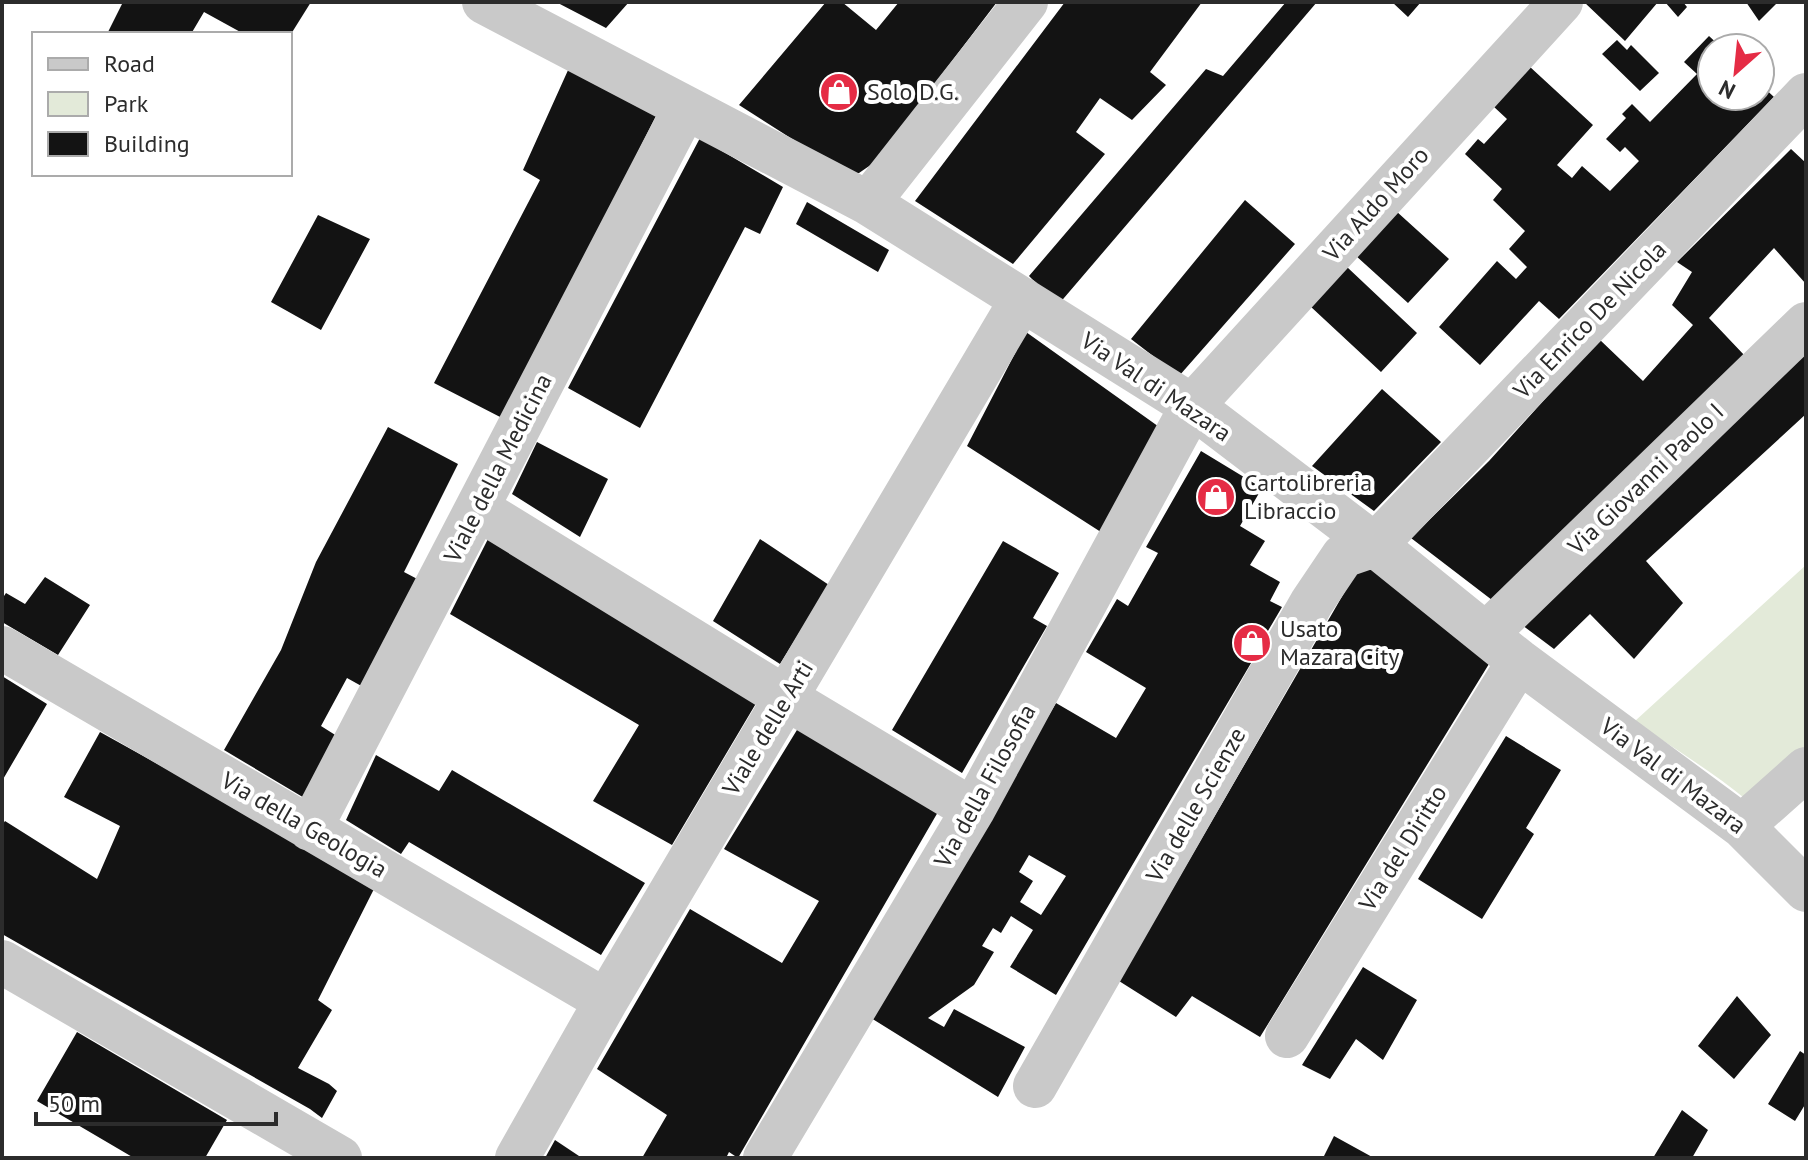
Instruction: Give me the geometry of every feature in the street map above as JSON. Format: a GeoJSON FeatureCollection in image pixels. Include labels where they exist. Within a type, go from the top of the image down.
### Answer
{"type":"FeatureCollection","features":[{"type":"Feature","properties":{"kind":"street","name":"Via Val di Mazara"},"geometry":{"type":"LineString","coordinates":[[484,2],[868,203],[1192,406],[1375,545],[1503,648],[1742,826],[1806,890]]}},
{"type":"Feature","properties":{"kind":"street"},"geometry":{"type":"LineString","coordinates":[[868,203],[1026,2]]}},
{"type":"Feature","properties":{"kind":"street","name":"Via Aldo Moro"},"geometry":{"type":"LineString","coordinates":[[1192,406],[1561,2]]}},
{"type":"Feature","properties":{"kind":"street","name":"Via Enrico De Nicola"},"geometry":{"type":"LineString","coordinates":[[1375,545],[1806,95]]}},
{"type":"Feature","properties":{"kind":"street","name":"Viale della Medicina"},"geometry":{"type":"LineString","coordinates":[[310,829],[685,108]]}},
{"type":"Feature","properties":{"kind":"street","name":"Viale delle Arti"},"geometry":{"type":"LineString","coordinates":[[517,1158],[606,1001],[1022,299]]}},
{"type":"Feature","properties":{"kind":"street","name":"Via Giovanni Paolo I"},"geometry":{"type":"LineString","coordinates":[[1503,648],[1806,324]]}},
{"type":"Feature","properties":{"kind":"street","name":"Via della Filosofia"},"geometry":{"type":"LineString","coordinates":[[765,1158],[973,810],[1192,406]]}},
{"type":"Feature","properties":{"kind":"street"},"geometry":{"type":"LineString","coordinates":[[477,508],[973,810]]}},
{"type":"Feature","properties":{"kind":"street","name":"Via delle Scienze"},"geometry":{"type":"LineString","coordinates":[[1035,1086],[1312,602],[1343,556],[1375,545]]}},
{"type":"Feature","properties":{"kind":"street","name":"Via della Geologia"},"geometry":{"type":"LineString","coordinates":[[2,648],[606,1001]]}},
{"type":"Feature","properties":{"kind":"street","name":"Via del Diritto"},"geometry":{"type":"LineString","coordinates":[[1287,1036],[1503,648]]}},
{"type":"Feature","properties":{"kind":"street"},"geometry":{"type":"LineString","coordinates":[[1742,826],[1806,769]]}},
{"type":"Feature","properties":{"kind":"street"},"geometry":{"type":"LineString","coordinates":[[2,962],[340,1158]]}},
{"type":"Feature","properties":{"kind":"green space"},"geometry":{"type":"Polygon","coordinates":[[[1806,565],[1806,748],[1748,801],[1635,721],[1806,565]]]}},
{"type":"Feature","properties":{"kind":"building"},"geometry":{"type":"Polygon","coordinates":[[[123,2],[311,2],[292,32],[240,32],[204,12],[192,32],[108,32],[123,2]]]}},
{"type":"Feature","properties":{"kind":"building"},"geometry":{"type":"Polygon","coordinates":[[[556,2],[629,2],[606,28],[556,2]]]}},
{"type":"Feature","properties":{"kind":"building","name":"Solo D.G."},"geometry":{"type":"Polygon","coordinates":[[[826,2],[842,2],[876,30],[899,2],[997,2],[875,162],[859,173],[847,174],[739,105],[826,2]]]}},
{"type":"Feature","properties":{"kind":"building"},"geometry":{"type":"Polygon","coordinates":[[[1065,2],[1202,2],[1150,72],[1166,85],[1132,120],[1100,98],[1076,132],[1105,154],[1013,264],[915,201],[1065,2]]]}},
{"type":"Feature","properties":{"kind":"building"},"geometry":{"type":"Polygon","coordinates":[[[1286,2],[1317,2],[1058,305],[1029,276],[1206,69],[1223,76],[1286,2]]]}},
{"type":"Feature","properties":{"kind":"building"},"geometry":{"type":"Polygon","coordinates":[[[1392,2],[1421,2],[1408,17],[1392,2]]]}},
{"type":"Feature","properties":{"kind":"building"},"geometry":{"type":"Polygon","coordinates":[[[1584,2],[1658,2],[1625,41],[1584,2]]]}},
{"type":"Feature","properties":{"kind":"building"},"geometry":{"type":"Polygon","coordinates":[[[1665,2],[1683,2],[1687,7],[1678,17],[1665,2]]]}},
{"type":"Feature","properties":{"kind":"building"},"geometry":{"type":"Polygon","coordinates":[[[1746,2],[1778,2],[1759,21],[1746,2]]]}},
{"type":"Feature","properties":{"kind":"building"},"geometry":{"type":"Polygon","coordinates":[[[1617,40],[1627,50],[1631,45],[1659,73],[1640,91],[1602,54],[1617,40]]]}},
{"type":"Feature","properties":{"kind":"building"},"geometry":{"type":"Polygon","coordinates":[[[1696,50],[1696,73],[1684,62],[1696,50]]]}},
{"type":"Feature","properties":{"kind":"building"},"geometry":{"type":"Polygon","coordinates":[[[1529,66],[1593,125],[1557,165],[1572,178],[1582,166],[1610,191],[1639,161],[1625,147],[1620,152],[1606,139],[1626,118],[1622,114],[1632,104],[1650,122],[1696,75],[1696,112],[1759,112],[1559,319],[1539,301],[1480,365],[1439,327],[1497,261],[1516,279],[1527,267],[1509,249],[1525,231],[1493,200],[1502,189],[1465,154],[1478,139],[1484,144],[1507,119],[1493,106],[1529,66]]]}},
{"type":"Feature","properties":{"kind":"building"},"geometry":{"type":"Polygon","coordinates":[[[569,68],[657,114],[504,419],[434,383],[540,180],[523,170],[569,68]]]}},
{"type":"Feature","properties":{"kind":"building"},"geometry":{"type":"Polygon","coordinates":[[[700,138],[783,187],[760,234],[745,227],[640,428],[568,388],[700,138]]]}},
{"type":"Feature","properties":{"kind":"building"},"geometry":{"type":"Polygon","coordinates":[[[1791,149],[1806,163],[1806,284],[1774,248],[1709,318],[1745,356],[1492,600],[1411,538],[1489,461],[1599,339],[1643,381],[1693,325],[1672,305],[1692,272],[1677,262],[1791,149]]]}},
{"type":"Feature","properties":{"kind":"building"},"geometry":{"type":"Polygon","coordinates":[[[1245,200],[1295,244],[1179,376],[1131,339],[1245,200]]]}},
{"type":"Feature","properties":{"kind":"building"},"geometry":{"type":"Polygon","coordinates":[[[807,202],[889,250],[878,272],[796,224],[807,202]]]}},
{"type":"Feature","properties":{"kind":"building"},"geometry":{"type":"Polygon","coordinates":[[[1396,211],[1449,259],[1408,303],[1355,255],[1396,211]]]}},
{"type":"Feature","properties":{"kind":"building"},"geometry":{"type":"Polygon","coordinates":[[[318,215],[370,239],[321,330],[271,302],[318,215]]]}},
{"type":"Feature","properties":{"kind":"building"},"geometry":{"type":"Polygon","coordinates":[[[1347,267],[1417,333],[1381,372],[1310,306],[1347,267]]]}},
{"type":"Feature","properties":{"kind":"building"},"geometry":{"type":"Polygon","coordinates":[[[1026,332],[1162,429],[1104,534],[967,446],[1026,332]]]}},
{"type":"Feature","properties":{"kind":"building"},"geometry":{"type":"Polygon","coordinates":[[[1806,348],[1806,414],[1646,561],[1683,603],[1634,659],[1590,614],[1554,649],[1518,622],[1806,348]]]}},
{"type":"Feature","properties":{"kind":"building"},"geometry":{"type":"Polygon","coordinates":[[[1382,389],[1441,442],[1374,511],[1312,466],[1382,389]]]}},
{"type":"Feature","properties":{"kind":"building"},"geometry":{"type":"Polygon","coordinates":[[[388,427],[458,464],[404,572],[423,582],[365,688],[347,678],[321,726],[340,738],[306,799],[224,750],[281,650],[316,562],[388,427]]]}},
{"type":"Feature","properties":{"kind":"building"},"geometry":{"type":"Polygon","coordinates":[[[537,442],[608,479],[580,537],[512,494],[537,442]]]}},
{"type":"Feature","properties":{"kind":"building"},"geometry":{"type":"Polygon","coordinates":[[[1201,451],[1262,488],[1240,526],[1265,541],[1250,565],[1280,582],[1270,601],[1282,607],[1265,636],[1259,632],[1246,653],[1254,658],[1056,995],[1010,967],[1033,930],[1011,916],[1001,933],[993,928],[982,946],[994,952],[974,985],[928,1018],[944,1027],[954,1009],[1025,1047],[998,1097],[871,1018],[1056,703],[1116,738],[1146,688],[1086,652],[1117,599],[1128,606],[1158,553],[1146,547],[1201,451]],[[1029,855],[1019,872],[1033,881],[1020,902],[1041,915],[1066,876],[1029,855]]]}},
{"type":"Feature","properties":{"kind":"building"},"geometry":{"type":"Polygon","coordinates":[[[489,537],[758,700],[672,845],[593,801],[639,725],[450,614],[489,537]]]}},
{"type":"Feature","properties":{"kind":"building"},"geometry":{"type":"Polygon","coordinates":[[[760,539],[829,585],[780,664],[713,621],[760,539]]]}},
{"type":"Feature","properties":{"kind":"building"},"geometry":{"type":"Polygon","coordinates":[[[1003,541],[1059,573],[1033,618],[1047,626],[962,773],[892,730],[1003,541]]]}},
{"type":"Feature","properties":{"kind":"building"},"geometry":{"type":"Polygon","coordinates":[[[1362,562],[1492,659],[1260,1037],[1192,996],[1176,1017],[1119,981],[1362,562]]]}},
{"type":"Feature","properties":{"kind":"building"},"geometry":{"type":"Polygon","coordinates":[[[45,577],[90,605],[58,655],[2,622],[2,599],[6,593],[25,604],[45,577]]]}},
{"type":"Feature","properties":{"kind":"building"},"geometry":{"type":"Polygon","coordinates":[[[2,676],[47,704],[2,781],[2,676]]]}},
{"type":"Feature","properties":{"kind":"building"},"geometry":{"type":"Polygon","coordinates":[[[800,725],[942,805],[738,1158],[729,1152],[726,1158],[642,1158],[667,1115],[597,1069],[690,909],[782,963],[819,901],[724,849],[800,725]]]}},
{"type":"Feature","properties":{"kind":"building"},"geometry":{"type":"Polygon","coordinates":[[[100,732],[376,885],[318,1000],[332,1010],[298,1068],[337,1091],[322,1118],[2,934],[2,825],[5,821],[97,879],[120,826],[64,797],[100,732]]]}},
{"type":"Feature","properties":{"kind":"building"},"geometry":{"type":"Polygon","coordinates":[[[1506,736],[1561,770],[1526,828],[1534,834],[1482,919],[1418,879],[1506,736]]]}},
{"type":"Feature","properties":{"kind":"building"},"geometry":{"type":"Polygon","coordinates":[[[376,755],[439,791],[452,770],[645,883],[601,955],[409,842],[401,854],[346,820],[376,755]]]}},
{"type":"Feature","properties":{"kind":"building"},"geometry":{"type":"Polygon","coordinates":[[[1363,967],[1417,1000],[1383,1060],[1356,1039],[1330,1079],[1302,1065],[1363,967]]]}},
{"type":"Feature","properties":{"kind":"building"},"geometry":{"type":"Polygon","coordinates":[[[1737,996],[1771,1035],[1734,1079],[1698,1046],[1737,996]]]}},
{"type":"Feature","properties":{"kind":"building"},"geometry":{"type":"Polygon","coordinates":[[[77,1032],[227,1120],[205,1158],[134,1158],[37,1101],[77,1032]]]}},
{"type":"Feature","properties":{"kind":"building"},"geometry":{"type":"Polygon","coordinates":[[[1800,1051],[1806,1055],[1806,1103],[1795,1121],[1768,1104],[1800,1051]]]}},
{"type":"Feature","properties":{"kind":"building"},"geometry":{"type":"Polygon","coordinates":[[[1682,1110],[1708,1130],[1692,1158],[1653,1158],[1682,1110]]]}},
{"type":"Feature","properties":{"kind":"building"},"geometry":{"type":"Polygon","coordinates":[[[1334,1136],[1374,1158],[1323,1158],[1334,1136]]]}},
{"type":"Feature","properties":{"kind":"building"},"geometry":{"type":"Polygon","coordinates":[[[555,1140],[582,1158],[545,1158],[555,1140]]]}},
{"type":"Feature","properties":{"kind":"place","name":"Solo D.G."},"geometry":{"type":"Point","coordinates":[839,92]}},
{"type":"Feature","properties":{"kind":"place","name":"Cartolibreria Libraccio"},"geometry":{"type":"Point","coordinates":[1216,497]}},
{"type":"Feature","properties":{"kind":"place","name":"Usato Mazara City"},"geometry":{"type":"Point","coordinates":[1252,643]}}]}
